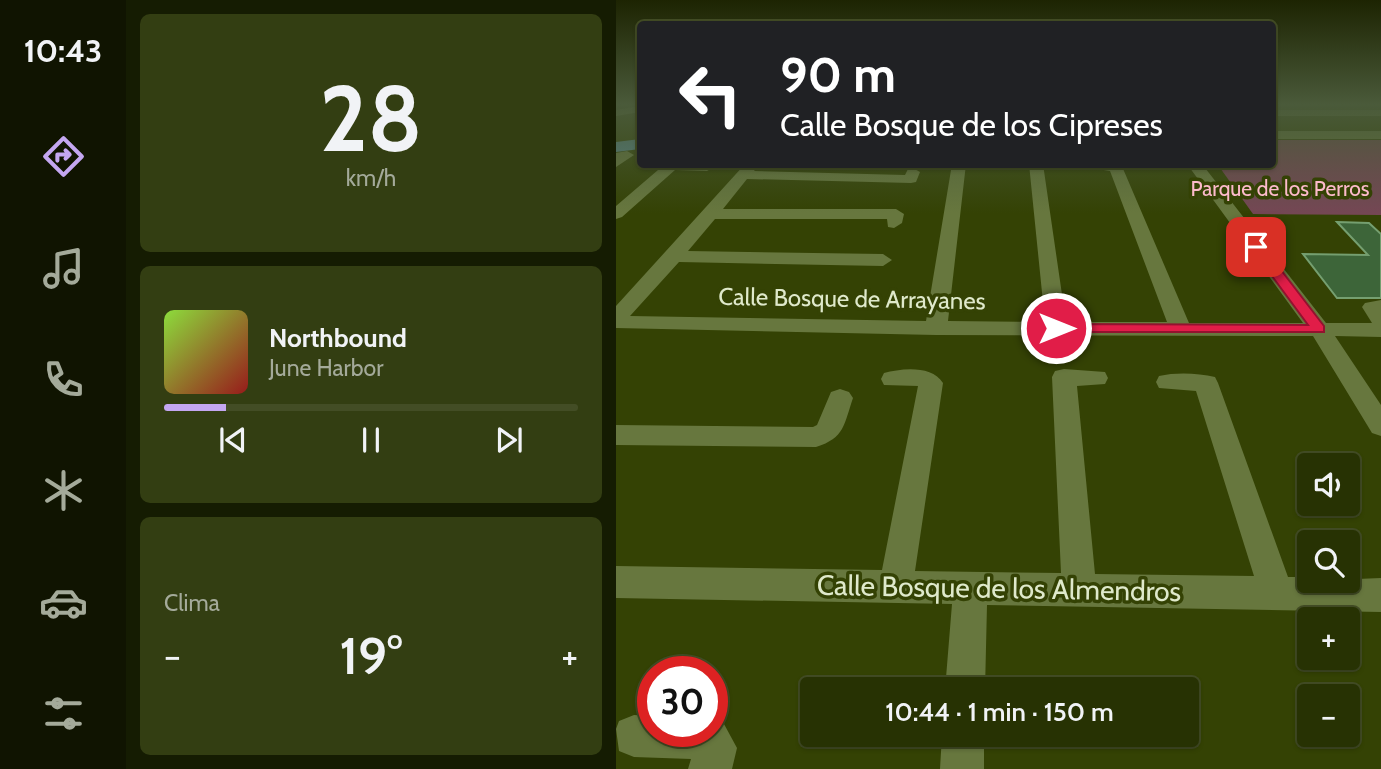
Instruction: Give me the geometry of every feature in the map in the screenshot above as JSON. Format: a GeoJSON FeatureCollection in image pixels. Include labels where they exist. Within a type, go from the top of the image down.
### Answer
{"type":"FeatureCollection","features":[{"type":"Feature","properties":{"kind":"main road"},"geometry":{"type":"LineString","coordinates":[[616,147],[637,144]]}},
{"type":"Feature","properties":{"kind":"street"},"geometry":{"type":"LineString","coordinates":[[616,157],[627,155],[616,163]]}},
{"type":"Feature","properties":{"kind":"street"},"geometry":{"type":"LineString","coordinates":[[616,214],[670,168]]}},
{"type":"Feature","properties":{"kind":"street"},"geometry":{"type":"LineString","coordinates":[[936,328],[958,168]]}},
{"type":"Feature","properties":{"kind":"street"},"geometry":{"type":"LineString","coordinates":[[1037,168],[1056,328]]}},
{"type":"Feature","properties":{"kind":"street"},"geometry":{"type":"LineString","coordinates":[[1116,168],[1180,328]]}},
{"type":"Feature","properties":{"kind":"street"},"geometry":{"type":"LineString","coordinates":[[1197,168],[1319,329],[1381,426]]}},
{"type":"Feature","properties":{"kind":"street"},"geometry":{"type":"LineString","coordinates":[[616,320],[748,170],[911,179],[913,172]]}},
{"type":"Feature","properties":{"kind":"street"},"geometry":{"type":"LineString","coordinates":[[711,214],[896,214],[894,223]]}},
{"type":"Feature","properties":{"kind":"street"},"geometry":{"type":"LineString","coordinates":[[674,257],[883,258]]}},
{"type":"Feature","properties":{"kind":"street"},"geometry":{"type":"LineString","coordinates":[[1381,306],[1372,307],[1381,321]]}},
{"type":"Feature","properties":{"kind":"street","name":"Calle Bosque de Arrayanes"},"geometry":{"type":"LineString","coordinates":[[616,320],[936,328],[1381,330]]}},
{"type":"Feature","properties":{"kind":"street"},"geometry":{"type":"LineString","coordinates":[[1079,589],[1064,377],[1096,378]]}},
{"type":"Feature","properties":{"kind":"street"},"geometry":{"type":"LineString","coordinates":[[893,379],[922,378],[930,383],[896,586]]}},
{"type":"Feature","properties":{"kind":"street"},"geometry":{"type":"LineString","coordinates":[[1168,382],[1206,383],[1277,593]]}},
{"type":"Feature","properties":{"kind":"street"},"geometry":{"type":"LineString","coordinates":[[616,435],[816,438],[828,431],[840,398]]}},
{"type":"Feature","properties":{"kind":"street","name":"Calle Bosque de los Almendros"},"geometry":{"type":"LineString","coordinates":[[616,582],[1381,595]]}},
{"type":"Feature","properties":{"kind":"street"},"geometry":{"type":"LineString","coordinates":[[966,677],[970,588]]}},
{"type":"Feature","properties":{"kind":"street"},"geometry":{"type":"LineString","coordinates":[[634,736],[709,739],[716,748],[710,769]]}},
{"type":"Feature","properties":{"kind":"street"},"geometry":{"type":"LineString","coordinates":[[961,769],[962,747]]}},
{"type":"Feature","properties":{"kind":"green space","name":"Parque de los Perros"},"geometry":{"type":"Polygon","coordinates":[[[1276,141],[1381,141],[1381,215],[1253,214],[1220,168],[1276,168],[1276,141]]]}},
{"type":"Feature","properties":{"kind":"building"},"geometry":{"type":"Polygon","coordinates":[[[1337,222],[1369,223],[1381,234],[1381,298],[1337,298],[1303,254],[1368,255],[1337,222]]]}},
{"type":"Feature","properties":{"kind":"route"},"geometry":{"type":"LineString","coordinates":[[1056,328],[1319,329],[1256,247]]}}]}
